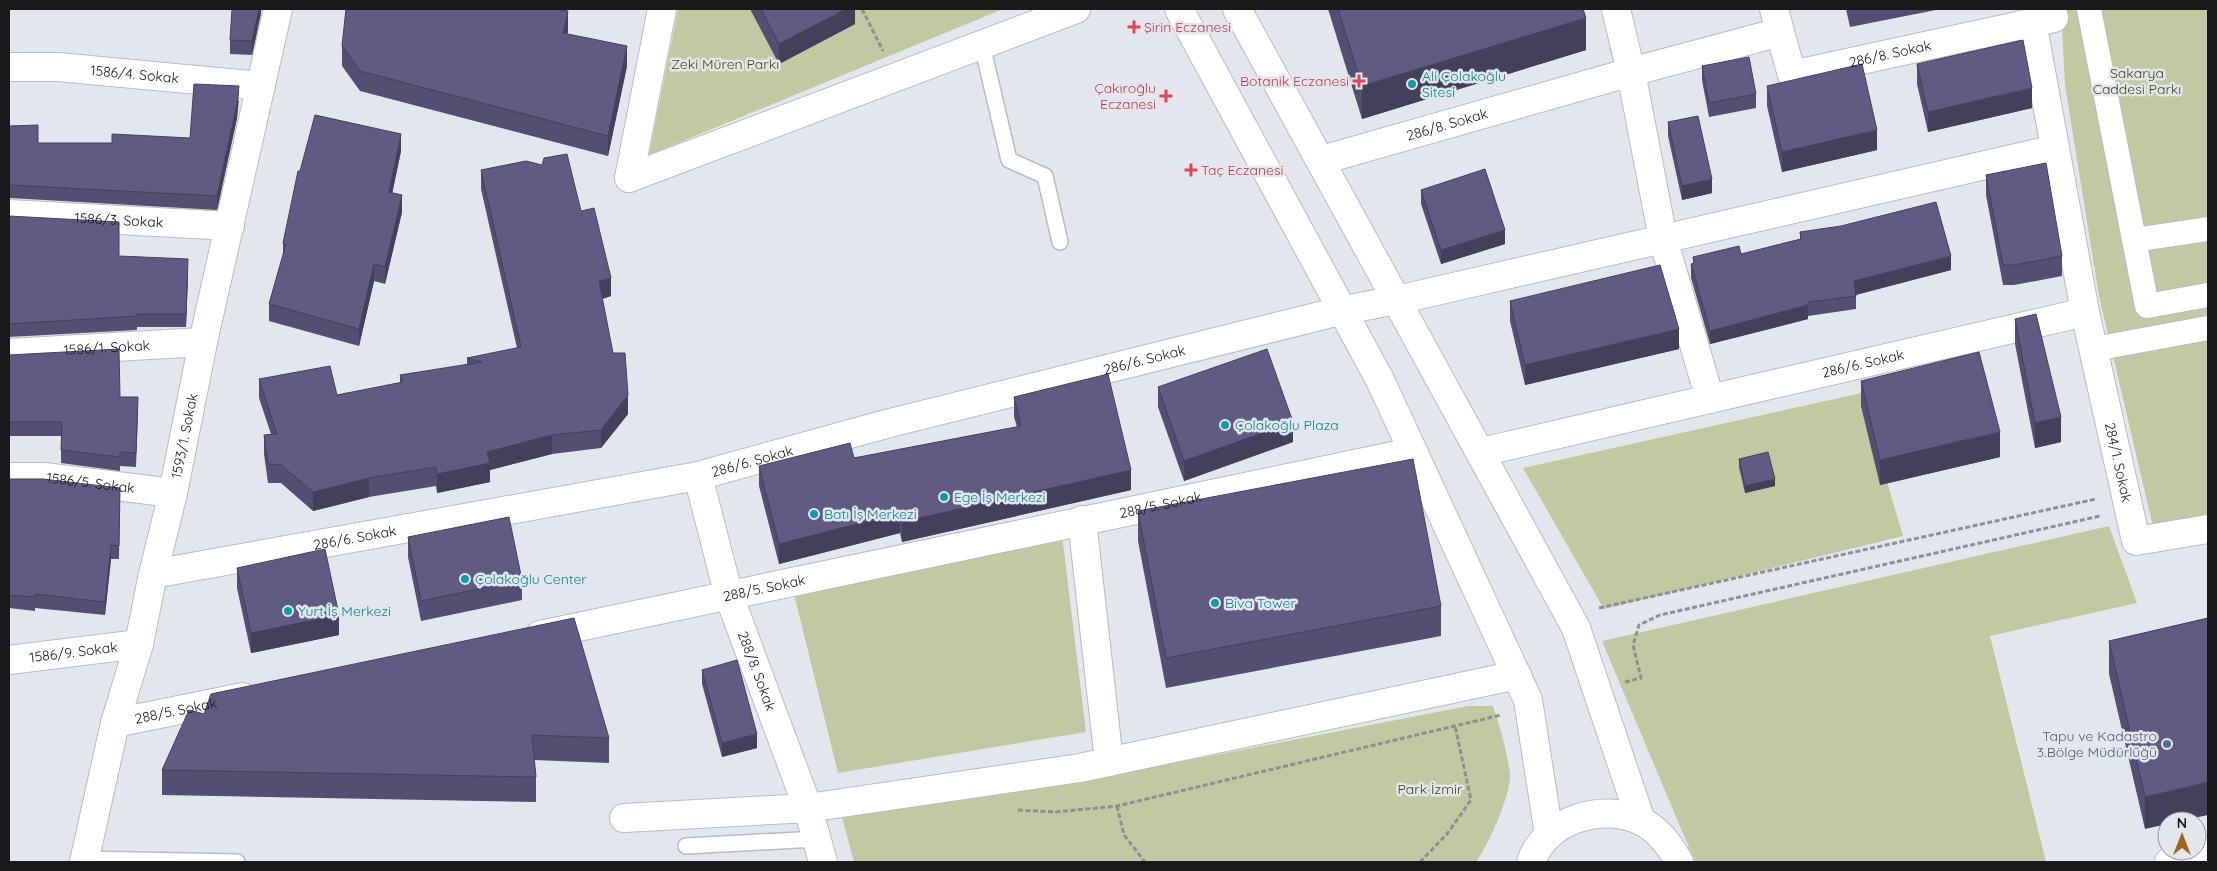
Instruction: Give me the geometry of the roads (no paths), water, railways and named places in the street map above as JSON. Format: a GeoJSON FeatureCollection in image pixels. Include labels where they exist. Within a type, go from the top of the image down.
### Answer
{"type":"FeatureCollection","features":[{"type":"Feature","properties":{"kind":"street","name":"1593/1. Sokak"},"geometry":{"type":"LineString","coordinates":[[84,861],[115,723],[139,644],[153,574],[173,493],[203,342],[278,9]]}},
{"type":"Feature","properties":{"kind":"street"},"geometry":{"type":"LineString","coordinates":[[662,9],[629,178],[1076,9]]}},
{"type":"Feature","properties":{"kind":"street"},"geometry":{"type":"LineString","coordinates":[[1179,9],[1344,310],[1380,380],[1517,675],[1528,700],[1549,835]]}},
{"type":"Feature","properties":{"kind":"street"},"geometry":{"type":"LineString","coordinates":[[1237,9],[1322,160],[1576,628],[1641,821]]}},
{"type":"Feature","properties":{"kind":"street"},"geometry":{"type":"LineString","coordinates":[[1616,9],[1631,72],[1664,239],[1710,399]]}},
{"type":"Feature","properties":{"kind":"street"},"geometry":{"type":"LineString","coordinates":[[2089,9],[2147,306],[2208,295]]}},
{"type":"Feature","properties":{"kind":"street"},"geometry":{"type":"LineString","coordinates":[[2042,16],[2055,149],[2085,312]]}},
{"type":"Feature","properties":{"kind":"street","name":"286/8. Sokak"},"geometry":{"type":"LineString","coordinates":[[1322,160],[1631,72],[1777,20],[1792,75],[2042,16]]}},
{"type":"Feature","properties":{"kind":"street","name":"1586/4. Sokak"},"geometry":{"type":"LineString","coordinates":[[9,67],[58,67],[261,86]]}},
{"type":"Feature","properties":{"kind":"street"},"geometry":{"type":"LineString","coordinates":[[1398,300],[2055,149]]}},
{"type":"Feature","properties":{"kind":"street","name":"1586/3. Sokak"},"geometry":{"type":"LineString","coordinates":[[9,214],[230,226]]}},
{"type":"Feature","properties":{"kind":"street"},"geometry":{"type":"LineString","coordinates":[[2134,240],[2208,228]]}},
{"type":"Feature","properties":{"kind":"street","name":"286/6. Sokak"},"geometry":{"type":"LineString","coordinates":[[153,574],[698,476],[886,424],[1344,310],[1398,300]]}},
{"type":"Feature","properties":{"kind":"street","name":"286/6. Sokak"},"geometry":{"type":"LineString","coordinates":[[1481,452],[2085,312]]}},
{"type":"Feature","properties":{"kind":"street","name":"284/1. Sokak"},"geometry":{"type":"LineString","coordinates":[[2085,312],[2136,540],[2208,529]]}},
{"type":"Feature","properties":{"kind":"street"},"geometry":{"type":"LineString","coordinates":[[2094,349],[2208,328]]}},
{"type":"Feature","properties":{"kind":"street","name":"1586/1. Sokak"},"geometry":{"type":"LineString","coordinates":[[9,353],[203,342]]}},
{"type":"Feature","properties":{"kind":"street","name":"288/5. Sokak"},"geometry":{"type":"LineString","coordinates":[[514,641],[1412,452]]}},
{"type":"Feature","properties":{"kind":"street","name":"288/8. Sokak"},"geometry":{"type":"LineString","coordinates":[[698,476],[729,596],[808,808],[820,850]]}},
{"type":"Feature","properties":{"kind":"street","name":"1586/5. Sokak"},"geometry":{"type":"LineString","coordinates":[[9,477],[44,477],[173,493]]}},
{"type":"Feature","properties":{"kind":"street"},"geometry":{"type":"LineString","coordinates":[[1082,520],[1109,762]]}},
{"type":"Feature","properties":{"kind":"street","name":"1586/9. Sokak"},"geometry":{"type":"LineString","coordinates":[[9,660],[139,644]]}},
{"type":"Feature","properties":{"kind":"street"},"geometry":{"type":"LineString","coordinates":[[624,818],[808,808],[1109,762],[1517,675]]}},
{"type":"Feature","properties":{"kind":"street","name":"288/5. Sokak"},"geometry":{"type":"LineString","coordinates":[[115,723],[271,691]]}},
{"type":"Feature","properties":{"kind":"street"},"geometry":{"type":"LineString","coordinates":[[1531,862],[1549,835],[1569,821],[1593,814],[1618,814],[1641,821],[1667,840],[1680,862]]}},
{"type":"Feature","properties":{"kind":"street"},"geometry":{"type":"LineString","coordinates":[[2169,862],[2208,852]]}},
{"type":"Feature","properties":{"kind":"lane"},"geometry":{"type":"LineString","coordinates":[[982,45],[1009,160],[1045,176],[1060,242]]}},
{"type":"Feature","properties":{"kind":"lane"},"geometry":{"type":"LineString","coordinates":[[686,846],[820,850]]}},
{"type":"Feature","properties":{"kind":"lane"},"geometry":{"type":"LineString","coordinates":[[84,861],[237,862]]}},
{"type":"Feature","properties":{"kind":"place","name":"Şirin Eczanesi"},"geometry":{"type":"Point","coordinates":[1134,27]}},
{"type":"Feature","properties":{"kind":"place","name":"Botanik Eczanesi"},"geometry":{"type":"Point","coordinates":[1359,81]}},
{"type":"Feature","properties":{"kind":"place","name":"Ali Çolakoğlu Sitesi"},"geometry":{"type":"Point","coordinates":[1412,84]}},
{"type":"Feature","properties":{"kind":"place","name":"Çakıroğlu Eczanesi"},"geometry":{"type":"Point","coordinates":[1166,96]}},
{"type":"Feature","properties":{"kind":"place","name":"Taç Eczanesi"},"geometry":{"type":"Point","coordinates":[1191,170]}},
{"type":"Feature","properties":{"kind":"place","name":"Çolakoğlu Plaza"},"geometry":{"type":"Point","coordinates":[1225,425]}},
{"type":"Feature","properties":{"kind":"place","name":"Ege İş Merkezi"},"geometry":{"type":"Point","coordinates":[944,497]}},
{"type":"Feature","properties":{"kind":"place","name":"Batı İş Merkezi"},"geometry":{"type":"Point","coordinates":[814,514]}},
{"type":"Feature","properties":{"kind":"place","name":"Çolakoğlu Center"},"geometry":{"type":"Point","coordinates":[465,579]}},
{"type":"Feature","properties":{"kind":"place","name":"Biva Tower"},"geometry":{"type":"Point","coordinates":[1215,603]}},
{"type":"Feature","properties":{"kind":"place","name":"Yurt İş Merkezi"},"geometry":{"type":"Point","coordinates":[288,611]}},
{"type":"Feature","properties":{"kind":"place","name":"Tapu ve Kadastro 3.Bölge Müdürlüğü"},"geometry":{"type":"Point","coordinates":[2167,744]}},
{"type":"Feature","properties":{"kind":"park label","name":"Zeki Müren Parkı"},"geometry":{"type":"Point","coordinates":[725,64]}},
{"type":"Feature","properties":{"kind":"park label","name":"Sakarya Caddesi Parkı"},"geometry":{"type":"Point","coordinates":[2137,82]}},
{"type":"Feature","properties":{"kind":"park label","name":"Park İzmir"},"geometry":{"type":"Point","coordinates":[1430,789]}}]}
